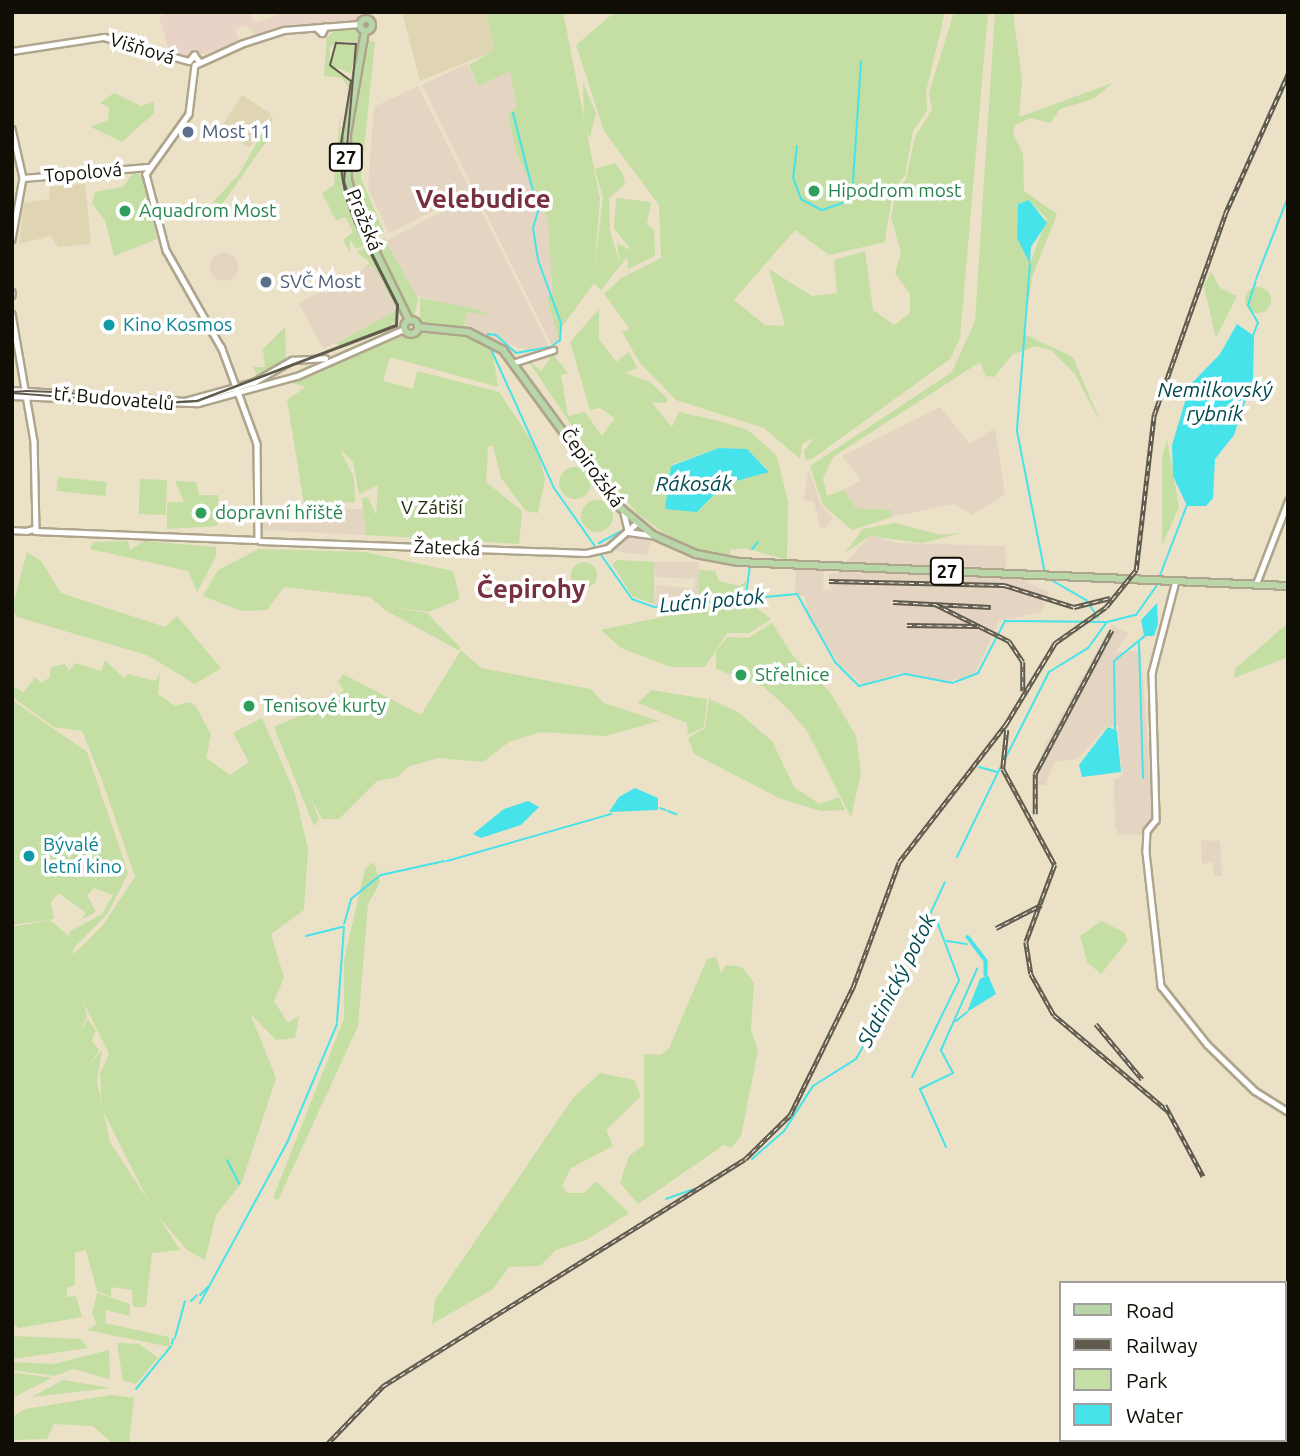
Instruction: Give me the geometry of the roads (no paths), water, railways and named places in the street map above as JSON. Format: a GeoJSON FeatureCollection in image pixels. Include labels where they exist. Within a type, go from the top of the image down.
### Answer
{"type":"FeatureCollection","features":[{"type":"Feature","properties":{"kind":"main road","name":"Pražská"},"geometry":{"type":"LineString","coordinates":[[359,24],[368,15],[372,26],[365,31],[347,134],[348,180],[359,218],[409,320],[418,327]]}},
{"type":"Feature","properties":{"kind":"main road"},"geometry":{"type":"LineString","coordinates":[[359,24],[365,31]]}},
{"type":"Feature","properties":{"kind":"main road"},"geometry":{"type":"LineString","coordinates":[[409,320],[404,329],[412,334],[418,327]]}},
{"type":"Feature","properties":{"kind":"main road","name":"Čepirožská"},"geometry":{"type":"LineString","coordinates":[[418,327],[475,335],[516,362],[617,505],[636,523],[663,540],[725,561],[1176,581]]}},
{"type":"Feature","properties":{"kind":"main road","name":"27"},"geometry":{"type":"LineString","coordinates":[[1176,581],[1288,586]]}},
{"type":"Feature","properties":{"kind":"street"},"geometry":{"type":"LineString","coordinates":[[258,540],[257,444],[222,349],[166,250],[146,170],[189,114],[197,63],[194,55],[189,61],[197,63],[243,43],[317,28],[359,24]]}},
{"type":"Feature","properties":{"kind":"street","name":"Višňová"},"geometry":{"type":"LineString","coordinates":[[12,51],[104,37],[189,61]]}},
{"type":"Feature","properties":{"kind":"street"},"geometry":{"type":"LineString","coordinates":[[12,129],[23,178],[12,239]]}},
{"type":"Feature","properties":{"kind":"street","name":"Topolová"},"geometry":{"type":"LineString","coordinates":[[23,178],[146,170]]}},
{"type":"Feature","properties":{"kind":"street"},"geometry":{"type":"LineString","coordinates":[[12,313],[34,447],[34,528],[27,531],[12,530]]}},
{"type":"Feature","properties":{"kind":"street","name":"tř. Budovatelů"},"geometry":{"type":"LineString","coordinates":[[12,390],[162,402],[237,390],[297,376],[333,356],[404,329]]}},
{"type":"Feature","properties":{"kind":"street"},"geometry":{"type":"LineString","coordinates":[[516,362],[553,351]]}},
{"type":"Feature","properties":{"kind":"street","name":"tř. Budovatelů"},"geometry":{"type":"LineString","coordinates":[[237,390],[292,360],[333,356]]}},
{"type":"Feature","properties":{"kind":"street","name":"tř. Budovatelů"},"geometry":{"type":"LineString","coordinates":[[12,396],[25,391]]}},
{"type":"Feature","properties":{"kind":"street"},"geometry":{"type":"LineString","coordinates":[[1256,584],[1288,501]]}},
{"type":"Feature","properties":{"kind":"street"},"geometry":{"type":"LineString","coordinates":[[617,505],[628,532],[663,540]]}},
{"type":"Feature","properties":{"kind":"street","name":"Žatecká"},"geometry":{"type":"LineString","coordinates":[[34,528],[258,540],[601,551],[636,523]]}},
{"type":"Feature","properties":{"kind":"street"},"geometry":{"type":"LineString","coordinates":[[1176,581],[1152,673],[1157,820],[1147,831],[1146,852],[1161,986],[1255,1091],[1288,1112]]}},
{"type":"Feature","properties":{"kind":"water"},"geometry":{"type":"Polygon","coordinates":[[[1029,200],[1047,223],[1031,247],[1030,264],[1017,238],[1018,204],[1029,200]]]}},
{"type":"Feature","properties":{"kind":"water","name":"Nemilkovský rybník"},"geometry":{"type":"Polygon","coordinates":[[[1237,324],[1254,336],[1253,379],[1234,435],[1215,459],[1213,498],[1206,506],[1187,506],[1173,476],[1172,445],[1190,385],[1220,354],[1237,324]]]}},
{"type":"Feature","properties":{"kind":"water","name":"Rákosák"},"geometry":{"type":"Polygon","coordinates":[[[719,448],[747,449],[769,472],[725,484],[697,512],[665,509],[671,466],[719,448]]]}},
{"type":"Feature","properties":{"kind":"water"},"geometry":{"type":"Polygon","coordinates":[[[1157,603],[1158,624],[1154,636],[1144,636],[1141,620],[1157,603]]]}},
{"type":"Feature","properties":{"kind":"water"},"geometry":{"type":"Polygon","coordinates":[[[1108,727],[1117,731],[1121,772],[1082,777],[1079,765],[1108,727]]]}},
{"type":"Feature","properties":{"kind":"water"},"geometry":{"type":"Polygon","coordinates":[[[635,788],[658,798],[658,810],[609,812],[619,797],[635,788]]]}},
{"type":"Feature","properties":{"kind":"water"},"geometry":{"type":"Polygon","coordinates":[[[528,801],[539,807],[521,825],[481,838],[473,834],[504,809],[528,801]]]}},
{"type":"Feature","properties":{"kind":"water"},"geometry":{"type":"Polygon","coordinates":[[[988,975],[996,994],[967,1012],[980,979],[988,975]]]}},
{"type":"Feature","properties":{"kind":"waterway"},"geometry":{"type":"LineString","coordinates":[[797,146],[793,177],[801,199],[822,210],[845,202],[853,182],[861,61]]}},
{"type":"Feature","properties":{"kind":"waterway","name":"Luční potok"},"geometry":{"type":"LineString","coordinates":[[513,113],[538,211],[533,228],[538,260],[561,323],[560,340],[552,346]]}},
{"type":"Feature","properties":{"kind":"waterway","name":"Slatinický potok"},"geometry":{"type":"LineString","coordinates":[[1256,279],[1288,197]]}},
{"type":"Feature","properties":{"kind":"waterway"},"geometry":{"type":"LineString","coordinates":[[1030,264],[1017,431],[1045,574]]}},
{"type":"Feature","properties":{"kind":"waterway","name":"Slatinický potok"},"geometry":{"type":"LineString","coordinates":[[1251,340],[1258,323],[1248,305],[1256,281]]}},
{"type":"Feature","properties":{"kind":"waterway","name":"Luční potok"},"geometry":{"type":"LineString","coordinates":[[488,339],[488,334],[496,335],[516,353],[549,347]]}},
{"type":"Feature","properties":{"kind":"waterway","name":"Luční potok"},"geometry":{"type":"LineString","coordinates":[[490,347],[554,488],[632,599],[654,607],[797,594],[835,662],[859,686],[905,674],[953,683]]}},
{"type":"Feature","properties":{"kind":"waterway","name":"Slatinický potok"},"geometry":{"type":"LineString","coordinates":[[1159,578],[1187,505]]}},
{"type":"Feature","properties":{"kind":"waterway"},"geometry":{"type":"LineString","coordinates":[[599,543],[625,529]]}},
{"type":"Feature","properties":{"kind":"waterway"},"geometry":{"type":"LineString","coordinates":[[752,549],[758,542]]}},
{"type":"Feature","properties":{"kind":"waterway"},"geometry":{"type":"LineString","coordinates":[[746,594],[750,565]]}},
{"type":"Feature","properties":{"kind":"waterway"},"geometry":{"type":"LineString","coordinates":[[1046,577],[1086,600],[1098,617]]}},
{"type":"Feature","properties":{"kind":"waterway","name":"Slatinický potok"},"geometry":{"type":"LineString","coordinates":[[1004,761],[1049,672],[1088,648],[1107,622],[1136,615],[1158,583]]}},
{"type":"Feature","properties":{"kind":"waterway","name":"Luční potok"},"geometry":{"type":"LineString","coordinates":[[955,682],[978,673],[1005,621],[1105,622]]}},
{"type":"Feature","properties":{"kind":"waterway"},"geometry":{"type":"LineString","coordinates":[[1115,729],[1114,661],[1146,635]]}},
{"type":"Feature","properties":{"kind":"waterway"},"geometry":{"type":"LineString","coordinates":[[1139,643],[1143,778]]}},
{"type":"Feature","properties":{"kind":"waterway"},"geometry":{"type":"LineString","coordinates":[[979,767],[998,772]]}},
{"type":"Feature","properties":{"kind":"waterway","name":"Slatinický potok"},"geometry":{"type":"LineString","coordinates":[[957,857],[1000,768]]}},
{"type":"Feature","properties":{"kind":"waterway"},"geometry":{"type":"LineString","coordinates":[[660,808],[666,810]]}},
{"type":"Feature","properties":{"kind":"waterway"},"geometry":{"type":"LineString","coordinates":[[668,811],[676,814]]}},
{"type":"Feature","properties":{"kind":"waterway"},"geometry":{"type":"LineString","coordinates":[[447,861],[611,814]]}},
{"type":"Feature","properties":{"kind":"waterway"},"geometry":{"type":"LineString","coordinates":[[344,924],[351,899],[381,875],[444,861]]}},
{"type":"Feature","properties":{"kind":"waterway","name":"Slatinický potok"},"geometry":{"type":"LineString","coordinates":[[925,925],[945,882]]}},
{"type":"Feature","properties":{"kind":"waterway"},"geometry":{"type":"LineString","coordinates":[[912,1077],[959,980],[938,924],[930,920]]}},
{"type":"Feature","properties":{"kind":"waterway"},"geometry":{"type":"LineString","coordinates":[[306,936],[343,927]]}},
{"type":"Feature","properties":{"kind":"waterway"},"geometry":{"type":"LineString","coordinates":[[337,1022],[344,927]]}},
{"type":"Feature","properties":{"kind":"waterway"},"geometry":{"type":"LineString","coordinates":[[968,937],[986,961],[986,974]]}},
{"type":"Feature","properties":{"kind":"waterway"},"geometry":{"type":"LineString","coordinates":[[947,941],[967,944]]}},
{"type":"Feature","properties":{"kind":"waterway"},"geometry":{"type":"LineString","coordinates":[[946,1147],[920,1089],[953,1073],[941,1050],[977,969]]}},
{"type":"Feature","properties":{"kind":"waterway","name":"Slatinický potok"},"geometry":{"type":"LineString","coordinates":[[752,1159],[784,1131],[813,1086],[856,1059],[903,975]]}},
{"type":"Feature","properties":{"kind":"waterway"},"geometry":{"type":"LineString","coordinates":[[956,1021],[967,1012]]}},
{"type":"Feature","properties":{"kind":"waterway"},"geometry":{"type":"LineString","coordinates":[[200,1303],[287,1143],[337,1024]]}},
{"type":"Feature","properties":{"kind":"waterway"},"geometry":{"type":"LineString","coordinates":[[227,1160],[239,1184]]}},
{"type":"Feature","properties":{"kind":"waterway","name":"Slatinický potok"},"geometry":{"type":"LineString","coordinates":[[666,1199],[693,1189]]}},
{"type":"Feature","properties":{"kind":"waterway"},"geometry":{"type":"LineString","coordinates":[[200,1295],[209,1286]]}},
{"type":"Feature","properties":{"kind":"waterway"},"geometry":{"type":"LineString","coordinates":[[191,1301],[197,1295]]}},
{"type":"Feature","properties":{"kind":"waterway"},"geometry":{"type":"LineString","coordinates":[[175,1338],[185,1301]]}},
{"type":"Feature","properties":{"kind":"waterway"},"geometry":{"type":"LineString","coordinates":[[172,1344],[173,1339]]}},
{"type":"Feature","properties":{"kind":"waterway"},"geometry":{"type":"LineString","coordinates":[[164,1355],[171,1346]]}},
{"type":"Feature","properties":{"kind":"waterway"},"geometry":{"type":"LineString","coordinates":[[136,1389],[163,1356]]}},
{"type":"Feature","properties":{"kind":"tram line"},"geometry":{"type":"LineString","coordinates":[[12,392],[61,392],[154,403],[197,401],[396,325],[397,305],[355,223],[347,201],[341,168],[341,143],[351,81],[330,65],[336,43],[356,44],[344,181],[356,222],[398,305],[397,326],[197,401],[154,404],[12,393]]}},
{"type":"Feature","properties":{"kind":"railway"},"geometry":{"type":"LineString","coordinates":[[327,1444],[383,1386],[745,1159],[790,1115],[853,987],[899,862],[1006,724],[1055,643],[1106,607],[1136,570],[1154,415],[1225,214],[1288,74]]}},
{"type":"Feature","properties":{"kind":"railway"},"geometry":{"type":"LineString","coordinates":[[829,581],[1004,585],[1074,607],[1110,598]]}},
{"type":"Feature","properties":{"kind":"railway"},"geometry":{"type":"LineString","coordinates":[[893,602],[991,607]]}},
{"type":"Feature","properties":{"kind":"railway"},"geometry":{"type":"LineString","coordinates":[[935,604],[1009,641],[1023,662],[1023,691]]}},
{"type":"Feature","properties":{"kind":"railway"},"geometry":{"type":"LineString","coordinates":[[907,625],[978,626]]}},
{"type":"Feature","properties":{"kind":"railway"},"geometry":{"type":"LineString","coordinates":[[1035,814],[1035,774],[1112,630]]}},
{"type":"Feature","properties":{"kind":"railway"},"geometry":{"type":"LineString","coordinates":[[1007,730],[1003,769],[1055,865],[1026,942],[1031,974],[1054,1015],[1169,1112]]}},
{"type":"Feature","properties":{"kind":"railway"},"geometry":{"type":"LineString","coordinates":[[996,928],[1041,905]]}},
{"type":"Feature","properties":{"kind":"railway"},"geometry":{"type":"LineString","coordinates":[[1096,1024],[1142,1079]]}},
{"type":"Feature","properties":{"kind":"railway"},"geometry":{"type":"LineString","coordinates":[[1165,1105],[1203,1176]]}},
{"type":"Feature","properties":{"kind":"place","name":"Most 11"},"geometry":{"type":"Point","coordinates":[188,132]}},
{"type":"Feature","properties":{"kind":"place","name":"Hipodrom most"},"geometry":{"type":"Point","coordinates":[814,191]}},
{"type":"Feature","properties":{"kind":"place","name":"Aquadrom Most"},"geometry":{"type":"Point","coordinates":[125,211]}},
{"type":"Feature","properties":{"kind":"place","name":"SVČ Most"},"geometry":{"type":"Point","coordinates":[266,282]}},
{"type":"Feature","properties":{"kind":"place","name":"Kino Kosmos"},"geometry":{"type":"Point","coordinates":[109,325]}},
{"type":"Feature","properties":{"kind":"place","name":"dopravní hřiště"},"geometry":{"type":"Point","coordinates":[201,513]}},
{"type":"Feature","properties":{"kind":"place","name":"Střelnice"},"geometry":{"type":"Point","coordinates":[741,675]}},
{"type":"Feature","properties":{"kind":"place","name":"Tenisové kurty"},"geometry":{"type":"Point","coordinates":[249,706]}},
{"type":"Feature","properties":{"kind":"place","name":"Bývalé letní kino"},"geometry":{"type":"Point","coordinates":[29,856]}},
{"type":"Feature","properties":{"kind":"district","name":"Velebudice"},"geometry":{"type":"Point","coordinates":[483,199]}},
{"type":"Feature","properties":{"kind":"district","name":"Čepirohy"},"geometry":{"type":"Point","coordinates":[531,589]}},
{"type":"Feature","properties":{"kind":"park label","name":"V Zátiší"},"geometry":{"type":"Point","coordinates":[432,508]}}]}
